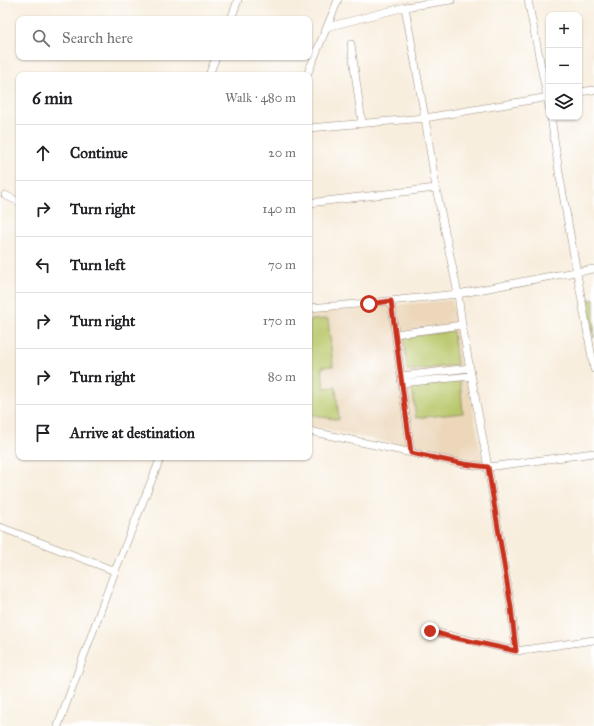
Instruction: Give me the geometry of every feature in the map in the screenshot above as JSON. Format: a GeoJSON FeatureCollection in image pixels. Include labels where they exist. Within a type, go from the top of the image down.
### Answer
{"type":"FeatureCollection","features":[{"type":"Feature","properties":{"kind":"street"},"geometry":{"type":"LineString","coordinates":[[231,16],[238,0]]}},
{"type":"Feature","properties":{"kind":"street"},"geometry":{"type":"LineString","coordinates":[[308,72],[338,0]]}},
{"type":"Feature","properties":{"kind":"street"},"geometry":{"type":"LineString","coordinates":[[327,27],[405,7],[451,0]]}},
{"type":"Feature","properties":{"kind":"street"},"geometry":{"type":"LineString","coordinates":[[528,0],[546,87]]}},
{"type":"Feature","properties":{"kind":"street"},"geometry":{"type":"LineString","coordinates":[[405,7],[436,188],[458,294],[462,326],[488,467],[511,607],[516,651]]}},
{"type":"Feature","properties":{"kind":"street"},"geometry":{"type":"LineString","coordinates":[[351,44],[362,123]]}},
{"type":"Feature","properties":{"kind":"street"},"geometry":{"type":"LineString","coordinates":[[209,72],[215,60]]}},
{"type":"Feature","properties":{"kind":"street"},"geometry":{"type":"LineString","coordinates":[[582,92],[594,90]]}},
{"type":"Feature","properties":{"kind":"street"},"geometry":{"type":"LineString","coordinates":[[312,128],[425,118],[546,97]]}},
{"type":"Feature","properties":{"kind":"street"},"geometry":{"type":"LineString","coordinates":[[551,120],[576,272],[594,368]]}},
{"type":"Feature","properties":{"kind":"street"},"geometry":{"type":"LineString","coordinates":[[312,203],[436,188]]}},
{"type":"Feature","properties":{"kind":"street"},"geometry":{"type":"LineString","coordinates":[[5,195],[16,200]]}},
{"type":"Feature","properties":{"kind":"street"},"geometry":{"type":"LineString","coordinates":[[312,308],[458,294],[594,269]]}},
{"type":"Feature","properties":{"kind":"street"},"geometry":{"type":"LineString","coordinates":[[391,301],[411,453]]}},
{"type":"Feature","properties":{"kind":"street"},"geometry":{"type":"LineString","coordinates":[[395,334],[462,326]]}},
{"type":"Feature","properties":{"kind":"street"},"geometry":{"type":"LineString","coordinates":[[401,380],[470,372]]}},
{"type":"Feature","properties":{"kind":"street"},"geometry":{"type":"LineString","coordinates":[[312,432],[464,464],[488,467],[594,453]]}},
{"type":"Feature","properties":{"kind":"street"},"geometry":{"type":"LineString","coordinates":[[58,726],[115,571],[160,460]]}},
{"type":"Feature","properties":{"kind":"street"},"geometry":{"type":"LineString","coordinates":[[0,527],[115,571]]}},
{"type":"Feature","properties":{"kind":"street"},"geometry":{"type":"LineString","coordinates":[[430,631],[516,651],[594,640]]}},
{"type":"Feature","properties":{"kind":"shaded area"},"geometry":{"type":"Polygon","coordinates":[[[452,300],[483,462],[312,427],[312,312],[452,300]]]}},
{"type":"Feature","properties":{"kind":"green space"},"geometry":{"type":"Polygon","coordinates":[[[594,299],[594,338],[587,300],[594,299]]]}},
{"type":"Feature","properties":{"kind":"green space"},"geometry":{"type":"Polygon","coordinates":[[[328,319],[333,366],[322,367],[324,388],[336,387],[339,420],[312,415],[312,320],[328,319]]]}},
{"type":"Feature","properties":{"kind":"green space"},"geometry":{"type":"Polygon","coordinates":[[[453,331],[457,365],[407,371],[404,337],[453,331]]]}},
{"type":"Feature","properties":{"kind":"green space"},"geometry":{"type":"Polygon","coordinates":[[[460,381],[463,413],[416,418],[412,386],[460,381]]]}},
{"type":"Feature","properties":{"kind":"route"},"geometry":{"type":"LineString","coordinates":[[369,304],[391,301],[411,453],[464,464],[488,467],[511,607],[516,651],[430,631]]}}]}
